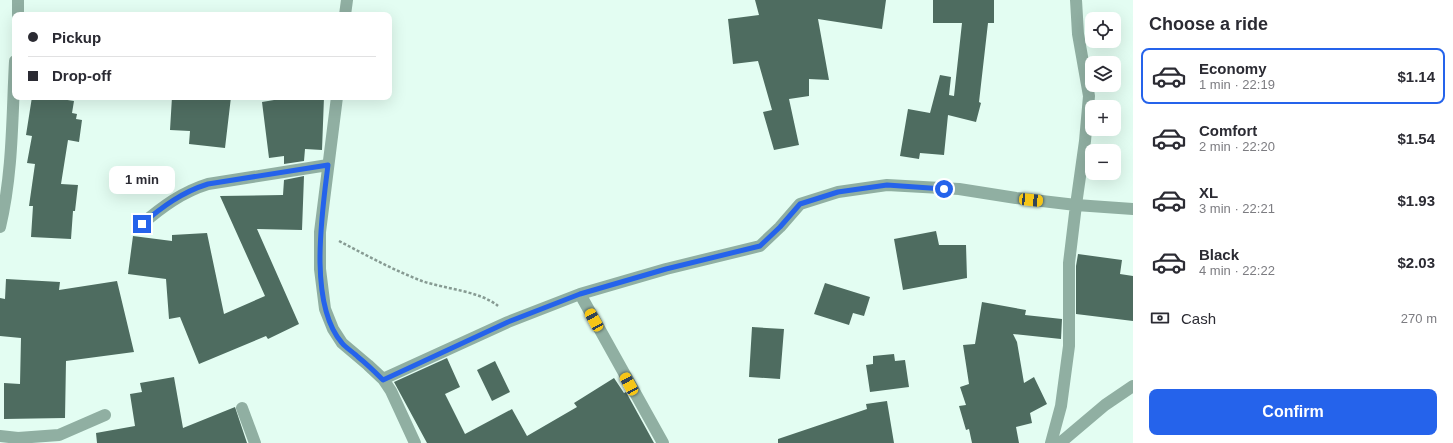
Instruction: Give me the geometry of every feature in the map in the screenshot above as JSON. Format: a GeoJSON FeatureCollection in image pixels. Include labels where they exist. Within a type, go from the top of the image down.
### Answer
{"type":"FeatureCollection","features":[{"type":"Feature","properties":{"kind":"street"},"geometry":{"type":"LineString","coordinates":[[18,0],[18,12]]}},
{"type":"Feature","properties":{"kind":"street"},"geometry":{"type":"LineString","coordinates":[[345,12],[347,0]]}},
{"type":"Feature","properties":{"kind":"street"},"geometry":{"type":"LineString","coordinates":[[1051,443],[1061,406],[1069,346],[1069,263],[1085,141],[1089,96],[1078,34],[1076,0]]}},
{"type":"Feature","properties":{"kind":"street"},"geometry":{"type":"LineString","coordinates":[[0,227],[5,206],[10,164],[13,100]]}},
{"type":"Feature","properties":{"kind":"street"},"geometry":{"type":"LineString","coordinates":[[338,100],[320,232],[320,269],[325,309],[333,329],[342,344],[368,365],[383,380],[390,391],[415,443]]}},
{"type":"Feature","properties":{"kind":"street"},"geometry":{"type":"LineString","coordinates":[[142,224],[159,209],[174,199],[199,187],[215,183],[328,165]]}},
{"type":"Feature","properties":{"kind":"street"},"geometry":{"type":"LineString","coordinates":[[383,380],[508,322],[580,294],[666,269],[760,246],[780,227],[800,204],[838,192],[887,185],[958,189],[1076,205],[1133,209]]}},
{"type":"Feature","properties":{"kind":"street"},"geometry":{"type":"LineString","coordinates":[[580,294],[663,443]]}},
{"type":"Feature","properties":{"kind":"street"},"geometry":{"type":"LineString","coordinates":[[1060,443],[1105,405],[1133,386]]}},
{"type":"Feature","properties":{"kind":"street"},"geometry":{"type":"LineString","coordinates":[[242,408],[255,443]]}},
{"type":"Feature","properties":{"kind":"street"},"geometry":{"type":"LineString","coordinates":[[0,436],[18,438],[58,435],[105,415]]}},
{"type":"Feature","properties":{"kind":"path"},"geometry":{"type":"LineString","coordinates":[[320,232],[405,274],[424,281],[485,298],[493,302],[500,309],[508,322]]}},
{"type":"Feature","properties":{"kind":"building"},"geometry":{"type":"Polygon","coordinates":[[[755,0],[886,0],[882,29],[818,19],[829,80],[809,79],[809,96],[789,99],[799,145],[774,150],[763,112],[772,110],[758,61],[733,64],[728,19],[759,15],[755,0]]]}},
{"type":"Feature","properties":{"kind":"building"},"geometry":{"type":"Polygon","coordinates":[[[933,0],[994,0],[994,23],[988,23],[979,102],[981,103],[976,122],[948,115],[944,155],[920,153],[919,159],[900,156],[908,109],[930,113],[940,75],[951,77],[949,95],[954,96],[962,23],[933,23],[933,0]]]}},
{"type":"Feature","properties":{"kind":"building"},"geometry":{"type":"Polygon","coordinates":[[[32,100],[74,101],[72,113],[77,114],[76,119],[82,120],[79,142],[68,140],[61,184],[78,185],[75,211],[73,211],[71,239],[31,237],[33,206],[29,206],[35,164],[27,163],[32,136],[26,135],[32,100]]]}},
{"type":"Feature","properties":{"kind":"building"},"geometry":{"type":"Polygon","coordinates":[[[172,100],[231,100],[225,148],[189,144],[190,131],[170,130],[172,100]]]}},
{"type":"Feature","properties":{"kind":"building"},"geometry":{"type":"Polygon","coordinates":[[[274,100],[324,100],[322,150],[305,149],[304,161],[284,164],[284,156],[269,158],[262,102],[274,100]]]}},
{"type":"Feature","properties":{"kind":"building"},"geometry":{"type":"Polygon","coordinates":[[[304,176],[302,230],[257,229],[299,324],[268,339],[266,336],[199,364],[180,317],[169,319],[166,279],[128,274],[133,236],[172,241],[172,235],[207,233],[224,314],[265,296],[220,196],[283,195],[284,180],[304,176]]]}},
{"type":"Feature","properties":{"kind":"building"},"geometry":{"type":"Polygon","coordinates":[[[936,231],[939,245],[966,245],[967,278],[903,290],[894,239],[936,231]]]}},
{"type":"Feature","properties":{"kind":"building"},"geometry":{"type":"Polygon","coordinates":[[[1078,254],[1122,260],[1120,274],[1133,276],[1133,321],[1076,314],[1076,266],[1078,254]]]}},
{"type":"Feature","properties":{"kind":"building"},"geometry":{"type":"Polygon","coordinates":[[[6,279],[60,282],[59,290],[117,281],[134,352],[66,361],[65,418],[4,419],[4,383],[20,384],[21,338],[0,336],[0,298],[5,299],[6,279]]]}},
{"type":"Feature","properties":{"kind":"building"},"geometry":{"type":"Polygon","coordinates":[[[825,283],[870,297],[864,316],[853,313],[849,325],[814,314],[825,283]]]}},
{"type":"Feature","properties":{"kind":"building"},"geometry":{"type":"Polygon","coordinates":[[[982,302],[1026,310],[1025,315],[1062,319],[1061,339],[1013,334],[1017,342],[1024,383],[1034,377],[1047,404],[1030,413],[1032,423],[1016,427],[1019,443],[972,443],[969,429],[966,430],[959,406],[966,405],[960,387],[969,384],[963,345],[975,344],[982,302]]]}},
{"type":"Feature","properties":{"kind":"building"},"geometry":{"type":"Polygon","coordinates":[[[752,327],[784,329],[780,379],[749,377],[752,327]]]}},
{"type":"Feature","properties":{"kind":"building"},"geometry":{"type":"Polygon","coordinates":[[[894,354],[895,361],[905,360],[909,387],[870,392],[866,365],[873,364],[873,356],[894,354]]]}},
{"type":"Feature","properties":{"kind":"building"},"geometry":{"type":"Polygon","coordinates":[[[447,358],[460,387],[445,394],[465,434],[512,409],[527,436],[577,407],[574,403],[614,378],[624,393],[626,392],[654,443],[427,443],[394,382],[447,358]]]}},
{"type":"Feature","properties":{"kind":"building"},"geometry":{"type":"Polygon","coordinates":[[[495,361],[510,392],[492,401],[477,370],[495,361]]]}},
{"type":"Feature","properties":{"kind":"building"},"geometry":{"type":"Polygon","coordinates":[[[174,377],[183,428],[235,407],[247,443],[97,443],[96,433],[135,426],[130,394],[142,392],[140,383],[174,377]]]}},
{"type":"Feature","properties":{"kind":"building"},"geometry":{"type":"Polygon","coordinates":[[[887,401],[894,443],[778,443],[778,439],[867,409],[866,404],[887,401]]]}},
{"type":"Feature","properties":{"kind":"route"},"geometry":{"type":"LineString","coordinates":[[142,224],[159,209],[174,199],[189,191],[208,184],[328,165],[320,232],[320,269],[325,309],[333,329],[342,344],[368,365],[383,380],[508,322],[580,294],[666,269],[760,246],[780,227],[800,204],[838,192],[887,185],[944,189]]}}]}
